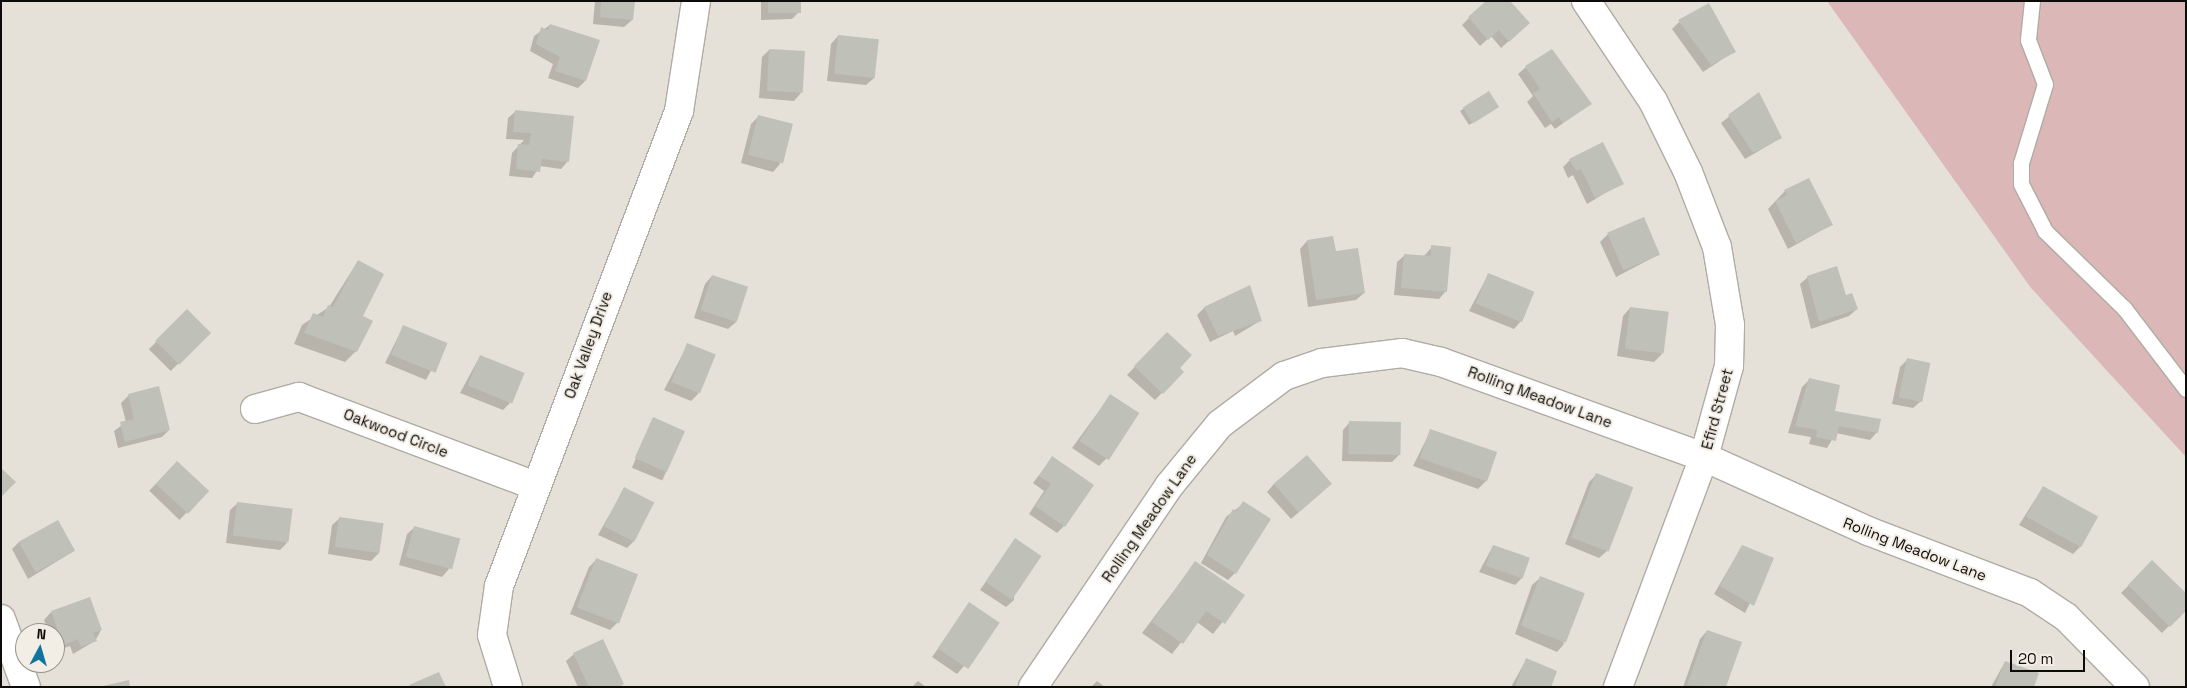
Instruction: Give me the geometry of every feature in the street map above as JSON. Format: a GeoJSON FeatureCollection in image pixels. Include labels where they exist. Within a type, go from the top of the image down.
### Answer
{"type":"FeatureCollection","features":[{"type":"Feature","properties":{"kind":"street","name":"Oak Valley Drive"},"geometry":{"type":"LineString","coordinates":[[508,687],[496,658],[493,612],[536,486],[678,111],[696,1]]}},
{"type":"Feature","properties":{"kind":"street","name":"Efird Street"},"geometry":{"type":"LineString","coordinates":[[1586,1],[1653,100],[1688,172],[1717,247],[1727,286],[1729,366],[1704,457],[1618,687]]}},
{"type":"Feature","properties":{"kind":"street","name":"Rolling Meadow Lane"},"geometry":{"type":"LineString","coordinates":[[1033,687],[1169,486],[1220,424],[1284,376],[1322,363],[1402,353],[1441,362],[1704,457],[1868,531],[2030,593],[2066,616],[2125,682]]}},
{"type":"Feature","properties":{"kind":"street","name":"Oakwood Circle"},"geometry":{"type":"LineString","coordinates":[[255,409],[299,397],[536,486]]}},
{"type":"Feature","properties":{"kind":"street"},"geometry":{"type":"LineString","coordinates":[[1,619],[26,687]]}},
{"type":"Feature","properties":{"kind":"lane"},"geometry":{"type":"LineString","coordinates":[[2032,1],[2028,40],[2045,84],[2021,163],[2021,184],[2046,231],[2124,308],[2186,389]]}},
{"type":"Feature","properties":{"kind":"shaded area"},"geometry":{"type":"Polygon","coordinates":[[[1827,1],[2186,1],[2186,457],[2031,288],[1827,1]]]}},
{"type":"Feature","properties":{"kind":"building"},"geometry":{"type":"Polygon","coordinates":[[[601,1],[635,1],[633,20],[600,17],[601,1]]]}},
{"type":"Feature","properties":{"kind":"building"},"geometry":{"type":"Polygon","coordinates":[[[768,1],[801,1],[801,13],[768,13],[768,1]]]}},
{"type":"Feature","properties":{"kind":"building"},"geometry":{"type":"Polygon","coordinates":[[[1486,1],[1510,1],[1530,23],[1509,42],[1499,30],[1488,40],[1468,17],[1486,1]]]}},
{"type":"Feature","properties":{"kind":"building"},"geometry":{"type":"Polygon","coordinates":[[[1709,3],[1736,52],[1711,65],[1678,20],[1709,3]]]}},
{"type":"Feature","properties":{"kind":"building"},"geometry":{"type":"Polygon","coordinates":[[[550,24],[600,40],[586,81],[555,71],[560,57],[536,44],[541,27],[548,30],[550,24]]]}},
{"type":"Feature","properties":{"kind":"building"},"geometry":{"type":"Polygon","coordinates":[[[838,35],[879,39],[875,78],[834,74],[838,35]]]}},
{"type":"Feature","properties":{"kind":"building"},"geometry":{"type":"Polygon","coordinates":[[[769,49],[805,51],[803,93],[767,91],[769,49]]]}},
{"type":"Feature","properties":{"kind":"building"},"geometry":{"type":"Polygon","coordinates":[[[1552,49],[1592,104],[1563,123],[1559,117],[1552,122],[1533,93],[1540,89],[1525,66],[1552,49]]]}},
{"type":"Feature","properties":{"kind":"building"},"geometry":{"type":"Polygon","coordinates":[[[1489,91],[1499,107],[1473,124],[1463,107],[1489,91]]]}},
{"type":"Feature","properties":{"kind":"building"},"geometry":{"type":"Polygon","coordinates":[[[1759,92],[1782,138],[1753,153],[1728,115],[1759,92]]]}},
{"type":"Feature","properties":{"kind":"building"},"geometry":{"type":"Polygon","coordinates":[[[515,110],[574,116],[569,162],[542,159],[540,172],[516,169],[518,144],[529,145],[531,133],[513,132],[515,110]]]}},
{"type":"Feature","properties":{"kind":"building"},"geometry":{"type":"Polygon","coordinates":[[[758,115],[793,124],[783,163],[748,155],[758,115]]]}},
{"type":"Feature","properties":{"kind":"building"},"geometry":{"type":"Polygon","coordinates":[[[1603,142],[1624,184],[1595,198],[1581,169],[1576,171],[1569,159],[1603,142]]]}},
{"type":"Feature","properties":{"kind":"building"},"geometry":{"type":"Polygon","coordinates":[[[1809,178],[1833,225],[1796,243],[1775,201],[1787,195],[1784,190],[1809,178]]]}},
{"type":"Feature","properties":{"kind":"building"},"geometry":{"type":"Polygon","coordinates":[[[1644,217],[1660,255],[1623,270],[1607,233],[1644,217]]]}},
{"type":"Feature","properties":{"kind":"building"},"geometry":{"type":"Polygon","coordinates":[[[1333,236],[1336,251],[1358,248],[1365,293],[1316,300],[1307,240],[1333,236]]]}},
{"type":"Feature","properties":{"kind":"building"},"geometry":{"type":"Polygon","coordinates":[[[1431,245],[1451,247],[1447,292],[1401,288],[1404,254],[1431,256],[1431,245]]]}},
{"type":"Feature","properties":{"kind":"building"},"geometry":{"type":"Polygon","coordinates":[[[358,260],[384,274],[363,316],[373,321],[357,352],[304,333],[313,313],[323,317],[328,305],[333,307],[358,260]]]}},
{"type":"Feature","properties":{"kind":"building"},"geometry":{"type":"Polygon","coordinates":[[[1837,266],[1846,295],[1852,293],[1858,309],[1819,322],[1807,276],[1837,266]]]}},
{"type":"Feature","properties":{"kind":"building"},"geometry":{"type":"Polygon","coordinates":[[[1488,273],[1534,292],[1522,322],[1476,304],[1488,273]]]}},
{"type":"Feature","properties":{"kind":"building"},"geometry":{"type":"Polygon","coordinates":[[[712,275],[748,287],[737,322],[701,310],[712,275]]]}},
{"type":"Feature","properties":{"kind":"building"},"geometry":{"type":"Polygon","coordinates":[[[1250,285],[1262,321],[1218,336],[1204,307],[1250,285]]]}},
{"type":"Feature","properties":{"kind":"building"},"geometry":{"type":"Polygon","coordinates":[[[1630,307],[1669,312],[1664,353],[1625,349],[1630,307]]]}},
{"type":"Feature","properties":{"kind":"building"},"geometry":{"type":"Polygon","coordinates":[[[187,309],[211,333],[179,365],[155,341],[187,309]]]}},
{"type":"Feature","properties":{"kind":"building"},"geometry":{"type":"Polygon","coordinates":[[[403,325],[448,343],[436,373],[391,355],[403,325]]]}},
{"type":"Feature","properties":{"kind":"building"},"geometry":{"type":"Polygon","coordinates":[[[1167,332],[1192,355],[1180,368],[1184,372],[1163,394],[1134,366],[1167,332]]]}},
{"type":"Feature","properties":{"kind":"building"},"geometry":{"type":"Polygon","coordinates":[[[687,343],[716,355],[700,394],[671,382],[687,343]]]}},
{"type":"Feature","properties":{"kind":"building"},"geometry":{"type":"Polygon","coordinates":[[[480,355],[525,373],[512,404],[468,386],[480,355]]]}},
{"type":"Feature","properties":{"kind":"building"},"geometry":{"type":"Polygon","coordinates":[[[1907,358],[1930,363],[1922,402],[1899,397],[1907,358]]]}},
{"type":"Feature","properties":{"kind":"building"},"geometry":{"type":"Polygon","coordinates":[[[1809,378],[1840,385],[1835,411],[1881,419],[1878,433],[1839,426],[1836,441],[1816,437],[1817,430],[1795,426],[1809,378]]]}},
{"type":"Feature","properties":{"kind":"building"},"geometry":{"type":"Polygon","coordinates":[[[159,386],[170,430],[125,442],[120,422],[134,419],[128,394],[159,386]]]}},
{"type":"Feature","properties":{"kind":"building"},"geometry":{"type":"Polygon","coordinates":[[[1110,394],[1139,413],[1109,460],[1080,441],[1110,394]]]}},
{"type":"Feature","properties":{"kind":"building"},"geometry":{"type":"Polygon","coordinates":[[[653,417],[685,431],[667,472],[635,458],[653,417]]]}},
{"type":"Feature","properties":{"kind":"building"},"geometry":{"type":"Polygon","coordinates":[[[1349,421],[1401,422],[1400,455],[1348,454],[1349,421]]]}},
{"type":"Feature","properties":{"kind":"building"},"geometry":{"type":"Polygon","coordinates":[[[1430,429],[1497,452],[1487,481],[1420,458],[1430,429]]]}},
{"type":"Feature","properties":{"kind":"building"},"geometry":{"type":"Polygon","coordinates":[[[1307,455],[1332,484],[1299,513],[1274,484],[1307,455]]]}},
{"type":"Feature","properties":{"kind":"building"},"geometry":{"type":"Polygon","coordinates":[[[1052,456],[1094,485],[1065,527],[1035,506],[1051,484],[1039,476],[1052,456]]]}},
{"type":"Feature","properties":{"kind":"building"},"geometry":{"type":"Polygon","coordinates":[[[177,461],[209,491],[188,514],[156,484],[177,461]]]}},
{"type":"Feature","properties":{"kind":"building"},"geometry":{"type":"Polygon","coordinates":[[[1,468],[16,482],[1,497],[1,468]]]}},
{"type":"Feature","properties":{"kind":"building"},"geometry":{"type":"Polygon","coordinates":[[[1596,473],[1633,487],[1609,552],[1571,537],[1596,473]]]}},
{"type":"Feature","properties":{"kind":"building"},"geometry":{"type":"Polygon","coordinates":[[[2043,486],[2098,517],[2081,547],[2026,517],[2043,486]]]}},
{"type":"Feature","properties":{"kind":"building"},"geometry":{"type":"Polygon","coordinates":[[[624,487],[654,502],[634,542],[604,526],[624,487]]]}},
{"type":"Feature","properties":{"kind":"building"},"geometry":{"type":"Polygon","coordinates":[[[1243,501],[1271,519],[1236,574],[1207,555],[1233,509],[1237,511],[1243,501]]]}},
{"type":"Feature","properties":{"kind":"building"},"geometry":{"type":"Polygon","coordinates":[[[237,502],[293,509],[288,543],[233,536],[237,502]]]}},
{"type":"Feature","properties":{"kind":"building"},"geometry":{"type":"Polygon","coordinates":[[[339,517],[384,523],[379,553],[335,547],[339,517]]]}},
{"type":"Feature","properties":{"kind":"building"},"geometry":{"type":"Polygon","coordinates":[[[58,520],[75,551],[36,572],[19,542],[58,520]]]}},
{"type":"Feature","properties":{"kind":"building"},"geometry":{"type":"Polygon","coordinates":[[[414,526],[460,538],[452,569],[406,557],[414,526]]]}},
{"type":"Feature","properties":{"kind":"building"},"geometry":{"type":"Polygon","coordinates":[[[1015,538],[1042,556],[1012,600],[985,582],[1015,538]]]}},
{"type":"Feature","properties":{"kind":"building"},"geometry":{"type":"Polygon","coordinates":[[[1493,545],[1530,558],[1523,578],[1486,566],[1493,545]]]}},
{"type":"Feature","properties":{"kind":"building"},"geometry":{"type":"Polygon","coordinates":[[[1742,545],[1774,558],[1754,606],[1720,586],[1742,545]]]}},
{"type":"Feature","properties":{"kind":"building"},"geometry":{"type":"Polygon","coordinates":[[[596,558],[638,574],[619,624],[577,607],[596,558]]]}},
{"type":"Feature","properties":{"kind":"building"},"geometry":{"type":"Polygon","coordinates":[[[2152,560],[2186,593],[2186,611],[2170,627],[2128,585],[2152,560]]]}},
{"type":"Feature","properties":{"kind":"building"},"geometry":{"type":"Polygon","coordinates":[[[1195,561],[1245,595],[1225,624],[1206,611],[1183,644],[1152,622],[1195,561]]]}},
{"type":"Feature","properties":{"kind":"building"},"geometry":{"type":"Polygon","coordinates":[[[1540,576],[1585,593],[1566,643],[1521,625],[1540,576]]]}},
{"type":"Feature","properties":{"kind":"building"},"geometry":{"type":"Polygon","coordinates":[[[90,597],[102,630],[93,633],[97,641],[81,647],[78,639],[65,644],[65,623],[55,623],[51,611],[90,597]]]}},
{"type":"Feature","properties":{"kind":"building"},"geometry":{"type":"Polygon","coordinates":[[[969,602],[1000,623],[968,669],[938,648],[969,602]]]}},
{"type":"Feature","properties":{"kind":"building"},"geometry":{"type":"Polygon","coordinates":[[[1707,630],[1742,642],[1726,687],[1687,685],[1707,630]]]}},
{"type":"Feature","properties":{"kind":"building"},"geometry":{"type":"Polygon","coordinates":[[[603,639],[624,684],[619,687],[589,687],[573,653],[603,639]]]}},
{"type":"Feature","properties":{"kind":"building"},"geometry":{"type":"Polygon","coordinates":[[[1526,658],[1557,671],[1551,687],[1515,687],[1526,658]]]}},
{"type":"Feature","properties":{"kind":"building"},"geometry":{"type":"Polygon","coordinates":[[[2005,661],[2039,673],[2034,687],[1995,687],[2005,661]]]}},
{"type":"Feature","properties":{"kind":"building"},"geometry":{"type":"Polygon","coordinates":[[[439,672],[446,687],[410,687],[409,685],[439,672]]]}},
{"type":"Feature","properties":{"kind":"building"},"geometry":{"type":"Polygon","coordinates":[[[129,680],[130,687],[103,687],[103,686],[129,680]]]}}]}
